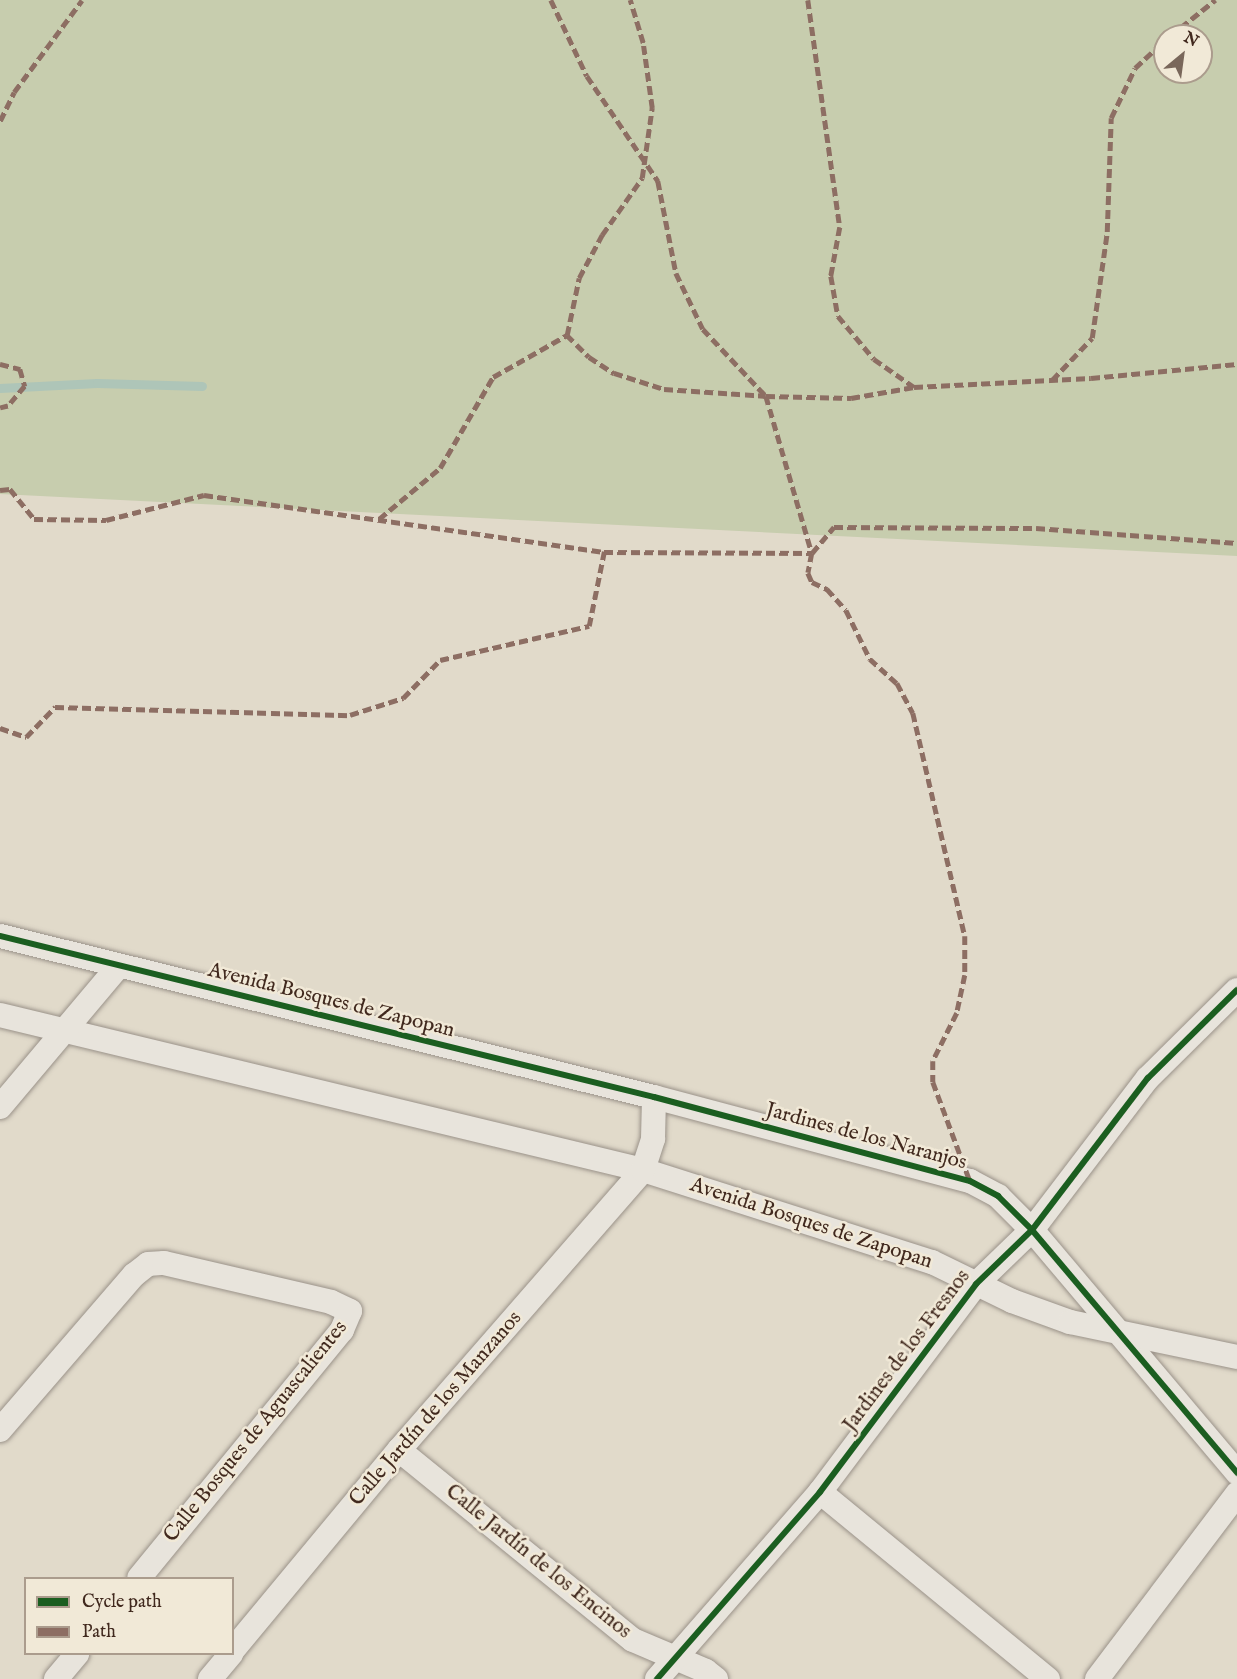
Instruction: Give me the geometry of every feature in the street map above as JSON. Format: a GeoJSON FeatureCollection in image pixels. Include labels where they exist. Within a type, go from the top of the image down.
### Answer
{"type":"FeatureCollection","features":[{"type":"Feature","properties":{"kind":"street","name":"Avenida Bosques de Zapopan"},"geometry":{"type":"LineString","coordinates":[[0,936],[118,967],[654,1097]]}},
{"type":"Feature","properties":{"kind":"street"},"geometry":{"type":"LineString","coordinates":[[0,1107],[118,967]]}},
{"type":"Feature","properties":{"kind":"street","name":"Jardines de los Fresnos"},"geometry":{"type":"LineString","coordinates":[[657,1679],[820,1492],[976,1284],[1032,1230],[1148,1078],[1237,990]]}},
{"type":"Feature","properties":{"kind":"street","name":"Avenida Bosques de Zapopan"},"geometry":{"type":"LineString","coordinates":[[0,1015],[643,1170],[932,1262],[976,1284]]}},
{"type":"Feature","properties":{"kind":"street"},"geometry":{"type":"LineString","coordinates":[[643,1170],[652,1139],[654,1097]]}},
{"type":"Feature","properties":{"kind":"street","name":"Jardines de los Naranjos"},"geometry":{"type":"LineString","coordinates":[[654,1097],[970,1181],[998,1196],[1032,1230],[1237,1473]]}},
{"type":"Feature","properties":{"kind":"street","name":"Calle Jardín de los Manzanos"},"geometry":{"type":"LineString","coordinates":[[234,1650],[399,1450],[643,1170]]}},
{"type":"Feature","properties":{"kind":"street","name":"Calle Bosques de Aguascalientes"},"geometry":{"type":"LineString","coordinates":[[0,1430],[134,1275],[148,1264],[164,1263],[331,1302],[350,1311],[342,1330],[140,1577]]}},
{"type":"Feature","properties":{"kind":"street"},"geometry":{"type":"LineString","coordinates":[[976,1284],[1034,1311],[1237,1357]]}},
{"type":"Feature","properties":{"kind":"street","name":"Calle Jardín de los Encinos"},"geometry":{"type":"LineString","coordinates":[[399,1450],[633,1640],[706,1671],[716,1679]]}},
{"type":"Feature","properties":{"kind":"street"},"geometry":{"type":"LineString","coordinates":[[820,1492],[1048,1679]]}},
{"type":"Feature","properties":{"kind":"street"},"geometry":{"type":"LineString","coordinates":[[1097,1679],[1237,1494]]}},
{"type":"Feature","properties":{"kind":"street"},"geometry":{"type":"LineString","coordinates":[[56,1679],[75,1655]]}},
{"type":"Feature","properties":{"kind":"street","name":"Calle Jardín de los Manzanos"},"geometry":{"type":"LineString","coordinates":[[210,1679],[230,1655]]}},
{"type":"Feature","properties":{"kind":"green space"},"geometry":{"type":"Polygon","coordinates":[[[0,0],[1237,0],[1237,556],[0,494],[0,0]]]}},
{"type":"Feature","properties":{"kind":"waterway"},"geometry":{"type":"LineString","coordinates":[[0,388],[97,383],[202,386]]}},
{"type":"Feature","properties":{"kind":"marked path"},"geometry":{"type":"LineString","coordinates":[[0,121],[14,92],[82,0]]}},
{"type":"Feature","properties":{"kind":"marked path"},"geometry":{"type":"LineString","coordinates":[[551,0],[587,76],[658,181],[676,273],[703,329],[766,396],[812,553],[808,573],[812,582],[827,589],[846,610],[870,659],[897,683],[913,713],[965,936],[965,975],[957,1013],[933,1061],[933,1082],[970,1181]]}},
{"type":"Feature","properties":{"kind":"marked path"},"geometry":{"type":"LineString","coordinates":[[379,519],[440,468],[493,377],[567,335],[579,278],[602,235],[642,178],[652,108],[643,43],[630,0]]}},
{"type":"Feature","properties":{"kind":"marked path"},"geometry":{"type":"LineString","coordinates":[[808,0],[840,227],[831,276],[838,316],[874,359],[914,387]]}},
{"type":"Feature","properties":{"kind":"marked path"},"geometry":{"type":"LineString","coordinates":[[1185,24],[1215,0]]}},
{"type":"Feature","properties":{"kind":"marked path"},"geometry":{"type":"LineString","coordinates":[[1052,380],[1092,338],[1107,232],[1111,118],[1135,68],[1153,51]]}},
{"type":"Feature","properties":{"kind":"marked path"},"geometry":{"type":"LineString","coordinates":[[567,335],[589,357],[614,373],[664,389],[766,396],[851,398],[914,387],[1091,378],[1237,364]]}},
{"type":"Feature","properties":{"kind":"marked path"},"geometry":{"type":"LineString","coordinates":[[0,364],[20,369],[25,386],[8,406],[0,408]]}},
{"type":"Feature","properties":{"kind":"marked path"},"geometry":{"type":"LineString","coordinates":[[0,490],[10,489],[34,519],[106,520],[204,495],[604,552],[812,553],[834,527],[1036,528],[1237,543]]}},
{"type":"Feature","properties":{"kind":"marked path"},"geometry":{"type":"LineString","coordinates":[[0,728],[26,737],[55,707],[350,715],[403,698],[440,660],[589,626],[604,552]]}},
{"type":"Feature","properties":{"kind":"cycle path"},"geometry":{"type":"LineString","coordinates":[[0,936],[654,1097],[970,1181],[998,1196],[1032,1230],[1237,1473]]}},
{"type":"Feature","properties":{"kind":"cycle path"},"geometry":{"type":"LineString","coordinates":[[657,1679],[820,1492],[976,1284],[1032,1230],[1148,1078],[1237,990]]}}]}
